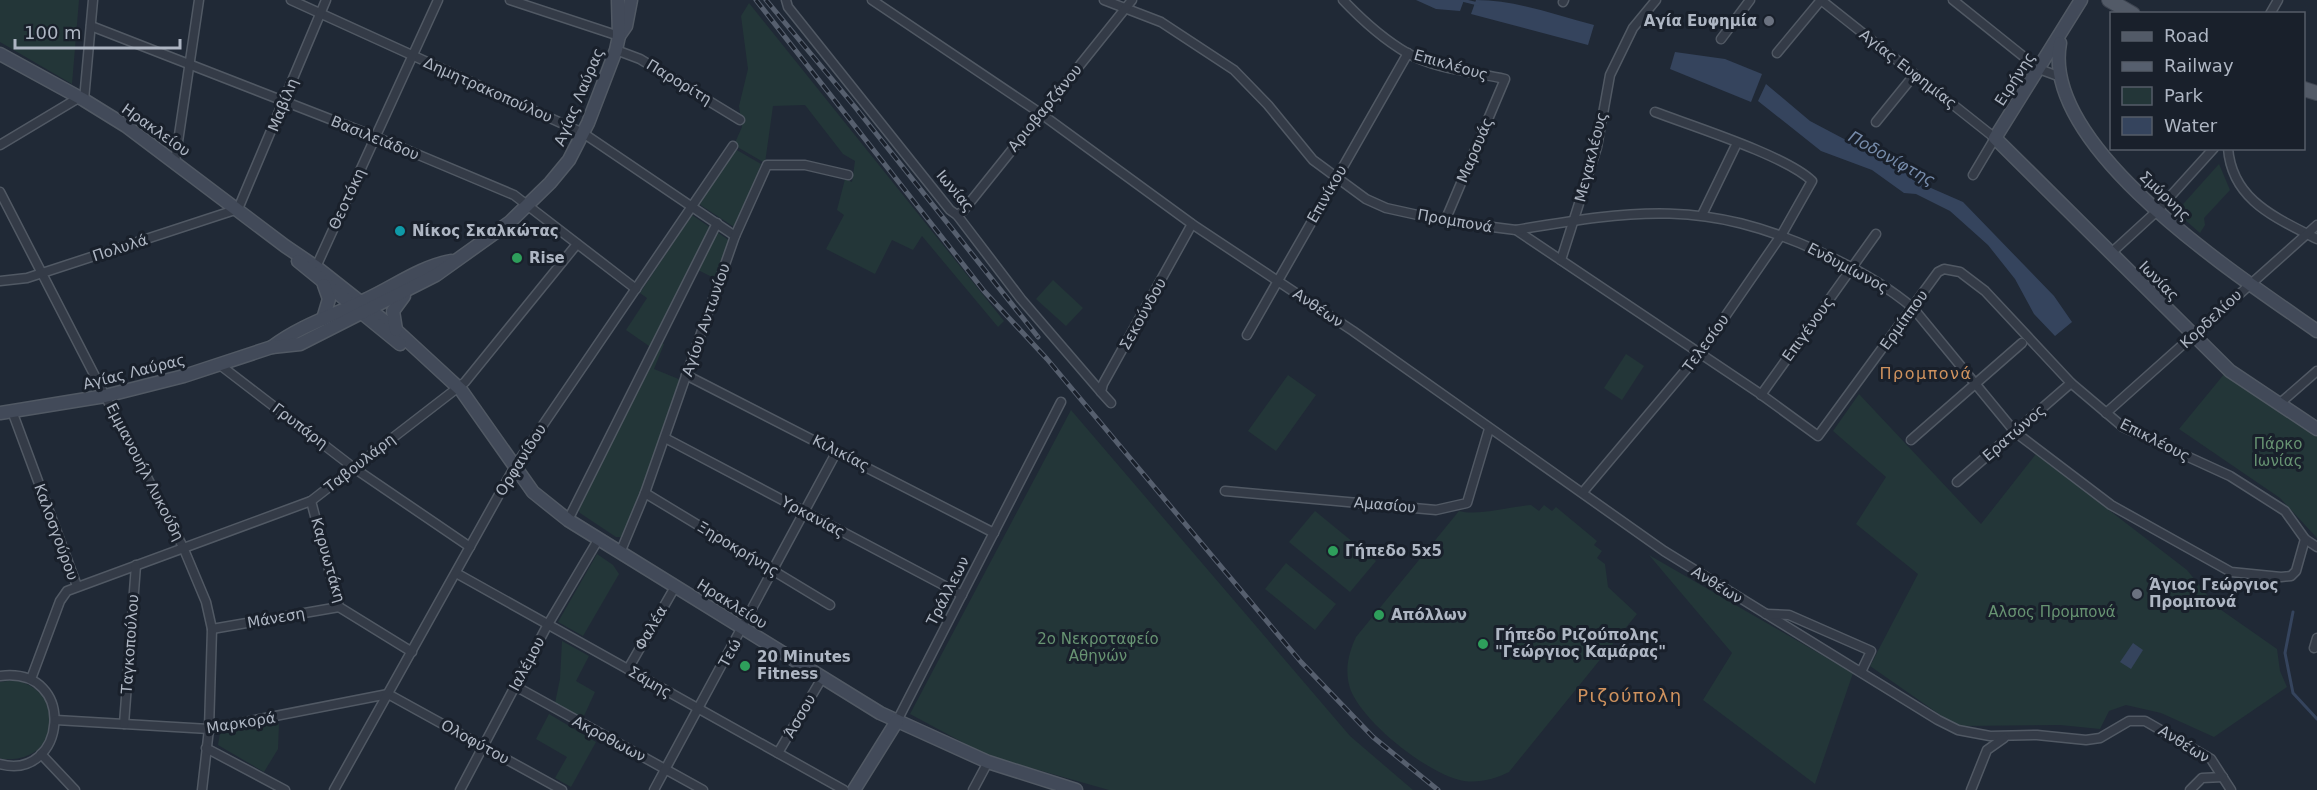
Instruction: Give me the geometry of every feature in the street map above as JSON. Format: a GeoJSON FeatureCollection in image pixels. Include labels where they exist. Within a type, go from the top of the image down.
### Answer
{"type":"FeatureCollection","features":[{"type":"Feature","properties":{"kind":"main road"},"geometry":{"type":"LineString","coordinates":[[2109,0],[2130,12]]}},
{"type":"Feature","properties":{"kind":"street"},"geometry":{"type":"LineString","coordinates":[[0,145],[82,98],[92,27],[93,0]]}},
{"type":"Feature","properties":{"kind":"street"},"geometry":{"type":"LineString","coordinates":[[175,162],[199,0]]}},
{"type":"Feature","properties":{"kind":"street","name":"Δημητρακοπούλου"},"geometry":{"type":"LineString","coordinates":[[291,0],[583,133],[735,236]]}},
{"type":"Feature","properties":{"kind":"street","name":"Μαβίλη"},"geometry":{"type":"LineString","coordinates":[[238,209],[326,0]]}},
{"type":"Feature","properties":{"kind":"street","name":"Θεοτόκη"},"geometry":{"type":"LineString","coordinates":[[316,267],[438,0]]}},
{"type":"Feature","properties":{"kind":"street"},"geometry":{"type":"LineString","coordinates":[[510,0],[619,36]]}},
{"type":"Feature","properties":{"kind":"street","name":"Αγίας Λαύρας"},"geometry":{"type":"LineString","coordinates":[[272,347],[290,334],[323,319],[361,308],[411,289],[436,275],[454,260],[494,234],[529,205],[569,160],[583,133],[616,50],[619,36],[618,0]]}},
{"type":"Feature","properties":{"kind":"street","name":"Αγίας Λαύρας"},"geometry":{"type":"LineString","coordinates":[[619,36],[626,27],[631,0]]}},
{"type":"Feature","properties":{"kind":"street","name":"Ανθέων"},"geometry":{"type":"LineString","coordinates":[[872,0],[1040,113],[1192,224],[1582,492],[1664,551],[1958,730],[2005,737],[2037,735],[2095,740],[2126,722],[2139,720],[2149,722],[2208,757],[2231,790]]}},
{"type":"Feature","properties":{"kind":"street","name":"Προμπονά"},"geometry":{"type":"LineString","coordinates":[[1104,0],[1129,4],[1234,70],[1268,105],[1313,160],[1366,199],[1386,207],[1445,221],[1516,230],[1700,353],[1818,436]]}},
{"type":"Feature","properties":{"kind":"street","name":"Επικλέους"},"geometry":{"type":"LineString","coordinates":[[1343,0],[1362,20],[1408,54],[1505,79]]}},
{"type":"Feature","properties":{"kind":"street","name":"Μεγακλέους"},"geometry":{"type":"LineString","coordinates":[[1561,260],[1597,147],[1608,84],[1633,28],[1656,0]]}},
{"type":"Feature","properties":{"kind":"street"},"geometry":{"type":"LineString","coordinates":[[1721,39],[1750,0]]}},
{"type":"Feature","properties":{"kind":"street"},"geometry":{"type":"LineString","coordinates":[[1777,53],[1821,0]]}},
{"type":"Feature","properties":{"kind":"street","name":"Αγίας Ευφημίας"},"geometry":{"type":"LineString","coordinates":[[1821,0],[1995,138]]}},
{"type":"Feature","properties":{"kind":"street"},"geometry":{"type":"LineString","coordinates":[[1953,0],[2040,69],[2058,76]]}},
{"type":"Feature","properties":{"kind":"street","name":"Ειρήνης"},"geometry":{"type":"LineString","coordinates":[[1973,175],[2061,36],[2081,0]]}},
{"type":"Feature","properties":{"kind":"street","name":"Ιωνίας"},"geometry":{"type":"LineString","coordinates":[[787,3],[1021,298],[1101,392]]}},
{"type":"Feature","properties":{"kind":"street","name":"Αριοβαρζάνου"},"geometry":{"type":"LineString","coordinates":[[957,215],[1129,4]]}},
{"type":"Feature","properties":{"kind":"street","name":"Βασιλειάδου"},"geometry":{"type":"LineString","coordinates":[[92,27],[285,101],[514,195],[636,289]]}},
{"type":"Feature","properties":{"kind":"street","name":"Σμύρνης"},"geometry":{"type":"LineString","coordinates":[[2061,36],[2057,56],[2058,76],[2077,116],[2091,138],[2121,175],[2180,233],[2317,331]]}},
{"type":"Feature","properties":{"kind":"street","name":"Παρορίτη"},"geometry":{"type":"LineString","coordinates":[[616,50],[640,59],[740,120]]}},
{"type":"Feature","properties":{"kind":"street","name":"Ηρακλείου"},"geometry":{"type":"LineString","coordinates":[[0,54],[82,98],[175,162],[316,267],[361,308],[457,386],[538,497],[568,520],[822,678],[897,721],[988,762],[1076,790]]}},
{"type":"Feature","properties":{"kind":"street","name":"Επινίκου"},"geometry":{"type":"LineString","coordinates":[[1247,334],[1408,54]]}},
{"type":"Feature","properties":{"kind":"street"},"geometry":{"type":"LineString","coordinates":[[1876,122],[1914,74]]}},
{"type":"Feature","properties":{"kind":"street","name":"Μαρσυάς"},"geometry":{"type":"LineString","coordinates":[[1445,221],[1505,79]]}},
{"type":"Feature","properties":{"kind":"street"},"geometry":{"type":"LineString","coordinates":[[1655,112],[1737,143],[1702,215]]}},
{"type":"Feature","properties":{"kind":"street","name":"Ιωνίας"},"geometry":{"type":"LineString","coordinates":[[1995,138],[2230,370],[2317,429]]}},
{"type":"Feature","properties":{"kind":"street","name":"Τελεσίου"},"geometry":{"type":"LineString","coordinates":[[1582,492],[1700,353],[1782,234],[1812,181],[1798,170],[1737,143]]}},
{"type":"Feature","properties":{"kind":"street","name":"Ορφανίδου"},"geometry":{"type":"LineString","coordinates":[[334,790],[515,466],[733,146]]}},
{"type":"Feature","properties":{"kind":"street"},"geometry":{"type":"LineString","coordinates":[[2110,254],[2157,211],[2212,150]]}},
{"type":"Feature","properties":{"kind":"street"},"geometry":{"type":"LineString","coordinates":[[2229,150],[2234,171],[2245,195],[2264,212],[2317,239]]}},
{"type":"Feature","properties":{"kind":"street","name":"Αγίου Αντωνίου"},"geometry":{"type":"LineString","coordinates":[[620,553],[645,494],[735,236],[767,165],[805,165],[848,175]]}},
{"type":"Feature","properties":{"kind":"street","name":"Εμμανουήλ Λυκούδη"},"geometry":{"type":"LineString","coordinates":[[0,192],[183,547],[206,602],[212,629],[207,748],[202,790]]}},
{"type":"Feature","properties":{"kind":"street","name":"Πολυλά"},"geometry":{"type":"LineString","coordinates":[[0,281],[27,278],[238,209]]}},
{"type":"Feature","properties":{"kind":"street","name":"Ενδυμίωνος"},"geometry":{"type":"LineString","coordinates":[[1516,230],[1645,212],[1702,215],[1739,221],[1782,234],[1853,267],[1880,283],[1913,308],[2014,432],[2111,505],[2231,572],[2290,576],[2296,571],[2305,539]]}},
{"type":"Feature","properties":{"kind":"street"},"geometry":{"type":"LineString","coordinates":[[568,520],[717,224]]}},
{"type":"Feature","properties":{"kind":"street","name":"Σεκούνδου"},"geometry":{"type":"LineString","coordinates":[[1101,392],[1192,224]]}},
{"type":"Feature","properties":{"kind":"street","name":"Κορδελίου"},"geometry":{"type":"LineString","coordinates":[[2106,413],[2317,225]]}},
{"type":"Feature","properties":{"kind":"street","name":"Επιγένους"},"geometry":{"type":"LineString","coordinates":[[1761,395],[1876,234]]}},
{"type":"Feature","properties":{"kind":"street","name":"Ταβουλάρη"},"geometry":{"type":"LineString","coordinates":[[77,586],[311,501],[469,378],[577,244]]}},
{"type":"Feature","properties":{"kind":"street","name":"Ηρακλείου"},"geometry":{"type":"LineString","coordinates":[[285,246],[324,284],[397,332],[431,365]]}},
{"type":"Feature","properties":{"kind":"street","name":"Αγίας Λαύρας"},"geometry":{"type":"LineString","coordinates":[[6,412],[105,396],[220,365],[272,347],[300,344],[432,265],[454,260]]}},
{"type":"Feature","properties":{"kind":"street","name":"Επικλέους"},"geometry":{"type":"LineString","coordinates":[[1952,270],[1966,276],[1985,291],[2071,383],[2123,427],[2230,476],[2285,512],[2305,539],[2317,547]]}},
{"type":"Feature","properties":{"kind":"street","name":"Ερμίππου"},"geometry":{"type":"LineString","coordinates":[[1818,436],[1938,272],[1952,270]]}},
{"type":"Feature","properties":{"kind":"street"},"geometry":{"type":"LineString","coordinates":[[323,319],[329,299],[324,284]]}},
{"type":"Feature","properties":{"kind":"street"},"geometry":{"type":"LineString","coordinates":[[397,332],[393,311],[411,289]]}},
{"type":"Feature","properties":{"kind":"street"},"geometry":{"type":"LineString","coordinates":[[1911,440],[2022,342]]}},
{"type":"Feature","properties":{"kind":"street","name":"Γρυπάρη"},"geometry":{"type":"LineString","coordinates":[[220,365],[354,468],[470,548]]}},
{"type":"Feature","properties":{"kind":"street"},"geometry":{"type":"LineString","coordinates":[[2279,404],[2317,371]]}},
{"type":"Feature","properties":{"kind":"street","name":"Κιλικίας"},"geometry":{"type":"LineString","coordinates":[[686,375],[994,533]]}},
{"type":"Feature","properties":{"kind":"street","name":"Ερατώνος"},"geometry":{"type":"LineString","coordinates":[[1957,482],[2071,383]]}},
{"type":"Feature","properties":{"kind":"street"},"geometry":{"type":"LineString","coordinates":[[1101,392],[1110,403]]}},
{"type":"Feature","properties":{"kind":"street","name":"Τράλλεων"},"geometry":{"type":"LineString","coordinates":[[854,790],[897,721],[1061,402]]}},
{"type":"Feature","properties":{"kind":"street","name":"Καλοσγούρου"},"geometry":{"type":"LineString","coordinates":[[6,412],[77,586],[67,591],[60,601],[30,680]]}},
{"type":"Feature","properties":{"kind":"street","name":"Αμασίου"},"geometry":{"type":"LineString","coordinates":[[1225,491],[1436,510],[1467,503],[1490,429]]}},
{"type":"Feature","properties":{"kind":"street","name":"Υρκανίας"},"geometry":{"type":"LineString","coordinates":[[664,438],[962,595]]}},
{"type":"Feature","properties":{"kind":"street","name":"Τεώ"},"geometry":{"type":"LineString","coordinates":[[654,790],[744,628],[837,451]]}},
{"type":"Feature","properties":{"kind":"street","name":"Ξηροκρήνης"},"geometry":{"type":"LineString","coordinates":[[645,494],[830,605]]}},
{"type":"Feature","properties":{"kind":"street","name":"Καρυωτάκη"},"geometry":{"type":"LineString","coordinates":[[311,501],[339,607],[412,652]]}},
{"type":"Feature","properties":{"kind":"street","name":"Ιαλέμου"},"geometry":{"type":"LineString","coordinates":[[460,790],[548,626],[598,540]]}},
{"type":"Feature","properties":{"kind":"street","name":"Ταγκοπούλου"},"geometry":{"type":"LineString","coordinates":[[124,724],[136,565]]}},
{"type":"Feature","properties":{"kind":"street","name":"Σάμης"},"geometry":{"type":"LineString","coordinates":[[456,573],[844,790]]}},
{"type":"Feature","properties":{"kind":"street","name":"Φαλέα"},"geometry":{"type":"LineString","coordinates":[[628,669],[675,587]]}},
{"type":"Feature","properties":{"kind":"street","name":"Μάνεση"},"geometry":{"type":"LineString","coordinates":[[212,629],[339,607]]}},
{"type":"Feature","properties":{"kind":"street","name":"Ανθέων"},"geometry":{"type":"LineString","coordinates":[[1765,614],[1789,615],[1871,651],[1861,672]]}},
{"type":"Feature","properties":{"kind":"street"},"geometry":{"type":"LineString","coordinates":[[1822,648],[1829,632]]}},
{"type":"Feature","properties":{"kind":"street"},"geometry":{"type":"LineString","coordinates":[[2314,648],[2317,638]]}},
{"type":"Feature","properties":{"kind":"street"},"geometry":{"type":"LineString","coordinates":[[0,676],[21,676],[30,680],[49,696],[56,720],[52,739],[41,754],[17,765],[0,764]]}},
{"type":"Feature","properties":{"kind":"street","name":"Άσσου"},"geometry":{"type":"LineString","coordinates":[[778,753],[822,678]]}},
{"type":"Feature","properties":{"kind":"street","name":"Ακροθωων"},"geometry":{"type":"LineString","coordinates":[[515,686],[703,790]]}},
{"type":"Feature","properties":{"kind":"street","name":"Μαρκορά"},"geometry":{"type":"LineString","coordinates":[[56,720],[208,729],[388,694]]}},
{"type":"Feature","properties":{"kind":"street","name":"Ολοφύτου"},"geometry":{"type":"LineString","coordinates":[[388,694],[562,790]]}},
{"type":"Feature","properties":{"kind":"street"},"geometry":{"type":"LineString","coordinates":[[1971,790],[1987,750],[2005,737]]}},
{"type":"Feature","properties":{"kind":"street"},"geometry":{"type":"LineString","coordinates":[[207,748],[285,790]]}},
{"type":"Feature","properties":{"kind":"street"},"geometry":{"type":"LineString","coordinates":[[41,754],[75,790]]}},
{"type":"Feature","properties":{"kind":"street"},"geometry":{"type":"LineString","coordinates":[[973,790],[988,762]]}},
{"type":"Feature","properties":{"kind":"street"},"geometry":{"type":"LineString","coordinates":[[2190,790],[2202,778],[2223,777]]}},
{"type":"Feature","properties":{"kind":"green space"},"geometry":{"type":"Polygon","coordinates":[[[0,0],[79,0],[72,84],[0,42],[0,0]]]}},
{"type":"Feature","properties":{"kind":"green space"},"geometry":{"type":"Polygon","coordinates":[[[749,3],[1004,321],[998,327],[922,236],[913,250],[892,240],[875,274],[826,249],[844,215],[837,210],[845,179],[852,182],[855,161],[843,154],[805,105],[773,106],[765,163],[734,145],[742,127],[739,106],[748,69],[741,16],[749,3]]]}},
{"type":"Feature","properties":{"kind":"green space"},"geometry":{"type":"Polygon","coordinates":[[[735,149],[761,164],[737,229],[699,204],[735,149]]]}},
{"type":"Feature","properties":{"kind":"green space"},"geometry":{"type":"Polygon","coordinates":[[[2219,164],[2230,190],[2204,218],[2205,225],[2200,233],[2176,212],[2219,164]]]}},
{"type":"Feature","properties":{"kind":"green space"},"geometry":{"type":"Polygon","coordinates":[[[692,215],[730,241],[716,279],[698,270],[661,343],[664,344],[654,369],[681,380],[626,533],[622,537],[616,537],[580,513],[575,504],[648,350],[649,346],[626,330],[647,298],[640,293],[692,215]]]}},
{"type":"Feature","properties":{"kind":"green space"},"geometry":{"type":"Polygon","coordinates":[[[1053,280],[1083,308],[1066,326],[1036,299],[1053,280]]]}},
{"type":"Feature","properties":{"kind":"green space"},"geometry":{"type":"Polygon","coordinates":[[[1626,354],[1644,366],[1622,400],[1604,388],[1626,354]]]}},
{"type":"Feature","properties":{"kind":"green space","name":"Πάρκο Ιωνίας"},"geometry":{"type":"Polygon","coordinates":[[[2225,373],[2317,433],[2317,538],[2280,498],[2179,429],[2225,373]]]}},
{"type":"Feature","properties":{"kind":"green space"},"geometry":{"type":"Polygon","coordinates":[[[1288,375],[1316,395],[1276,451],[1248,431],[1288,375]]]}},
{"type":"Feature","properties":{"kind":"green space","name":"Αλσος Προμπονά"},"geometry":{"type":"Polygon","coordinates":[[[1859,394],[1981,524],[2036,454],[2187,570],[2208,596],[2207,600],[2277,649],[2280,671],[2287,687],[2214,737],[2161,713],[2126,705],[2109,711],[2100,729],[2060,725],[1956,726],[1870,666],[1918,574],[1856,524],[1886,477],[1833,431],[1859,394]]]}},
{"type":"Feature","properties":{"kind":"green space","name":"2ο Νεκροταφείο Αθηνών"},"geometry":{"type":"Polygon","coordinates":[[[1071,410],[1350,736],[1413,790],[1109,790],[988,756],[910,714],[1071,410]]]}},
{"type":"Feature","properties":{"kind":"green space","name":"Γήπεδο Ριζούπολης \"Γεώργιος Καμάρας\""},"geometry":{"type":"Polygon","coordinates":[[[1531,505],[1539,511],[1544,505],[1552,511],[1556,507],[1597,541],[1594,545],[1602,551],[1597,558],[1605,564],[1608,587],[1637,614],[1509,772],[1487,780],[1464,781],[1450,777],[1417,759],[1370,718],[1351,691],[1347,670],[1349,657],[1356,637],[1459,511],[1485,512],[1531,505]]]}},
{"type":"Feature","properties":{"kind":"green space","name":"Γήπεδο 5x5"},"geometry":{"type":"Polygon","coordinates":[[[1315,511],[1376,561],[1350,592],[1289,542],[1315,511]]]}},
{"type":"Feature","properties":{"kind":"green space"},"geometry":{"type":"Polygon","coordinates":[[[597,554],[613,565],[619,574],[583,636],[558,622],[597,554]]]}},
{"type":"Feature","properties":{"kind":"green space"},"geometry":{"type":"Polygon","coordinates":[[[1649,555],[1853,673],[1815,784],[1703,700],[1732,653],[1649,555]]]}},
{"type":"Feature","properties":{"kind":"green space","name":"Γήπεδο 5x5"},"geometry":{"type":"Polygon","coordinates":[[[1286,563],[1336,604],[1315,630],[1265,589],[1286,563]]]}},
{"type":"Feature","properties":{"kind":"green space"},"geometry":{"type":"Polygon","coordinates":[[[562,641],[589,656],[576,681],[595,692],[583,718],[555,703],[560,679],[562,641]]]}},
{"type":"Feature","properties":{"kind":"green space"},"geometry":{"type":"Polygon","coordinates":[[[15,680],[33,687],[44,699],[50,712],[51,726],[46,740],[36,751],[22,758],[3,759],[0,758],[0,682],[15,680]]]}},
{"type":"Feature","properties":{"kind":"green space"},"geometry":{"type":"Polygon","coordinates":[[[549,714],[596,742],[571,787],[555,778],[567,757],[536,739],[549,714]]]}},
{"type":"Feature","properties":{"kind":"green space"},"geometry":{"type":"Polygon","coordinates":[[[279,723],[278,749],[264,772],[218,745],[220,733],[279,723]]]}},
{"type":"Feature","properties":{"kind":"water"},"geometry":{"type":"Polygon","coordinates":[[[1416,0],[1464,0],[1460,11],[1436,9],[1416,0]]]}},
{"type":"Feature","properties":{"kind":"water"},"geometry":{"type":"Polygon","coordinates":[[[1476,0],[1521,5],[1594,25],[1588,45],[1471,14],[1476,0]]]}},
{"type":"Feature","properties":{"kind":"water"},"geometry":{"type":"Polygon","coordinates":[[[1675,52],[1725,59],[1762,74],[1751,102],[1670,69],[1675,52]]]}},
{"type":"Feature","properties":{"kind":"water"},"geometry":{"type":"Polygon","coordinates":[[[1766,84],[1810,121],[1899,168],[1915,181],[1963,202],[2054,296],[2072,322],[2055,336],[2034,314],[2015,279],[1988,245],[1950,211],[1916,194],[1904,193],[1872,170],[1821,151],[1758,101],[1766,84]]]}},
{"type":"Feature","properties":{"kind":"water"},"geometry":{"type":"Polygon","coordinates":[[[2133,643],[2143,650],[2131,669],[2120,662],[2133,643]]]}},
{"type":"Feature","properties":{"kind":"waterway","name":"Ποδονίφτης"},"geometry":{"type":"LineString","coordinates":[[1462,0],[1478,4]]}},
{"type":"Feature","properties":{"kind":"waterway","name":"Ποδονίφτης"},"geometry":{"type":"LineString","coordinates":[[2293,612],[2285,653],[2293,693],[2317,719]]}},
{"type":"Feature","properties":{"kind":"railway"},"geometry":{"type":"LineString","coordinates":[[756,0],[984,291],[1047,359],[1301,662],[1373,737],[1438,790]]}},
{"type":"Feature","properties":{"kind":"railway"},"geometry":{"type":"LineString","coordinates":[[766,0],[855,107],[1038,337]]}},
{"type":"Feature","properties":{"kind":"place","name":"Αγία Ευφημία"},"geometry":{"type":"Point","coordinates":[1769,21]}},
{"type":"Feature","properties":{"kind":"place","name":"Νίκος Σκαλκώτας"},"geometry":{"type":"Point","coordinates":[400,231]}},
{"type":"Feature","properties":{"kind":"place","name":"Rise"},"geometry":{"type":"Point","coordinates":[517,258]}},
{"type":"Feature","properties":{"kind":"place","name":"Γήπεδο 5x5"},"geometry":{"type":"Point","coordinates":[1333,551]}},
{"type":"Feature","properties":{"kind":"place","name":"Άγιος Γεώργιος Προμπονά"},"geometry":{"type":"Point","coordinates":[2137,594]}},
{"type":"Feature","properties":{"kind":"place","name":"Απόλλων"},"geometry":{"type":"Point","coordinates":[1379,615]}},
{"type":"Feature","properties":{"kind":"place","name":"Γήπεδο Ριζούπολης \"Γεώργιος Καμάρας\""},"geometry":{"type":"Point","coordinates":[1483,644]}},
{"type":"Feature","properties":{"kind":"place","name":"20 Μinutes Fitness"},"geometry":{"type":"Point","coordinates":[745,666]}},
{"type":"Feature","properties":{"kind":"district","name":"Προμπονά"},"geometry":{"type":"Point","coordinates":[1926,373]}},
{"type":"Feature","properties":{"kind":"district","name":"Ριζούπολη"},"geometry":{"type":"Point","coordinates":[1630,696]}}]}
